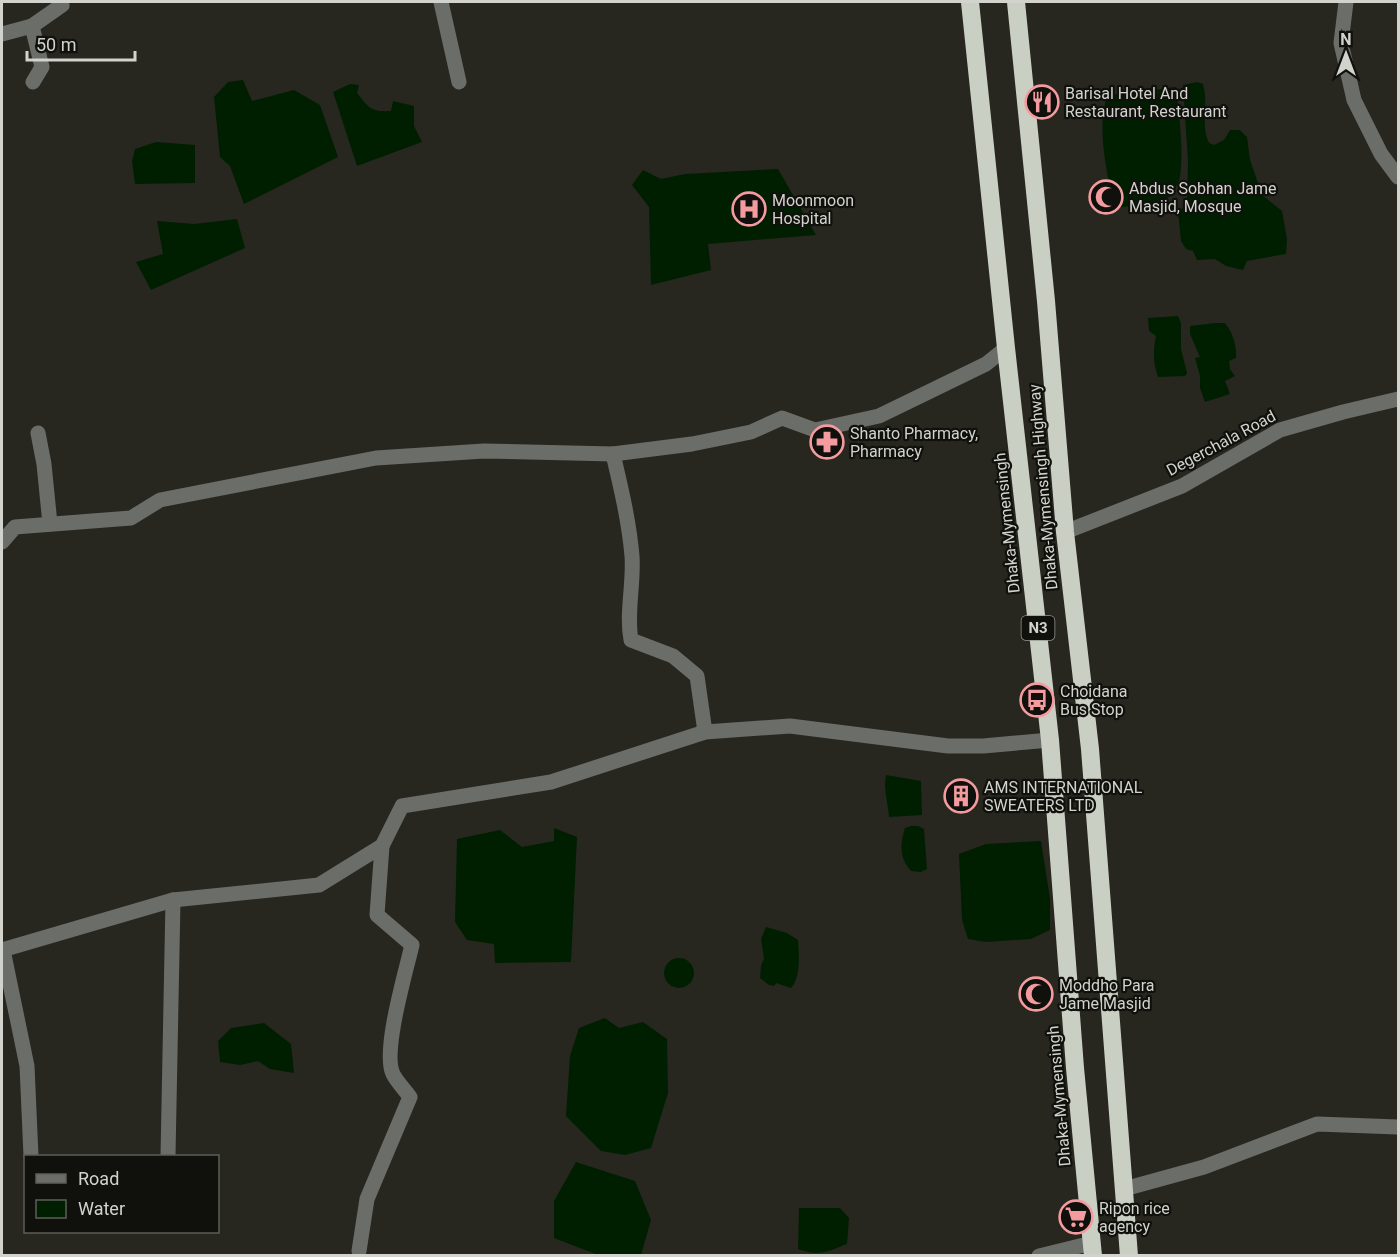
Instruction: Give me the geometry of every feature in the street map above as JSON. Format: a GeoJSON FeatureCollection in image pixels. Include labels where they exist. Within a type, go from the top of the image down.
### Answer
{"type":"FeatureCollection","features":[{"type":"Feature","properties":{"kind":"highway","name":"Dhaka-Mymensingh"},"geometry":{"type":"LineString","coordinates":[[970,2],[1050,740],[1075,1068],[1093,1249]]}},
{"type":"Feature","properties":{"kind":"highway","name":"Dhaka-Mymensingh Highway"},"geometry":{"type":"LineString","coordinates":[[1017,2],[1046,301],[1065,532],[1090,749],[1116,1060],[1129,1256]]}},
{"type":"Feature","properties":{"kind":"street"},"geometry":{"type":"LineString","coordinates":[[2,34],[32,26],[62,5],[61,2]]}},
{"type":"Feature","properties":{"kind":"street"},"geometry":{"type":"LineString","coordinates":[[441,2],[459,82]]}},
{"type":"Feature","properties":{"kind":"street"},"geometry":{"type":"LineString","coordinates":[[1346,2],[1341,43],[1354,100],[1381,154],[1398,177]]}},
{"type":"Feature","properties":{"kind":"street"},"geometry":{"type":"LineString","coordinates":[[32,26],[42,67],[33,82]]}},
{"type":"Feature","properties":{"kind":"street"},"geometry":{"type":"LineString","coordinates":[[2,542],[15,527],[131,518],[160,500],[376,458],[484,451],[613,454],[692,444],[751,432],[782,418],[815,430],[879,416],[986,364],[1006,348]]}},
{"type":"Feature","properties":{"kind":"street","name":"Degerchala Road"},"geometry":{"type":"LineString","coordinates":[[1065,532],[1182,486],[1280,430],[1398,399]]}},
{"type":"Feature","properties":{"kind":"street"},"geometry":{"type":"LineString","coordinates":[[38,433],[44,464],[50,524]]}},
{"type":"Feature","properties":{"kind":"street"},"geometry":{"type":"LineString","coordinates":[[613,454],[627,513],[632,558],[629,627],[631,640],[673,656],[697,676],[705,732]]}},
{"type":"Feature","properties":{"kind":"street"},"geometry":{"type":"LineString","coordinates":[[359,1251],[368,1199],[410,1097],[392,1074],[391,1058],[395,1016],[412,945],[377,915],[382,846],[402,806],[551,782],[705,732],[790,726],[948,746],[983,746],[1050,740]]}},
{"type":"Feature","properties":{"kind":"street"},"geometry":{"type":"LineString","coordinates":[[31,1155],[27,1066],[2,950],[173,900],[319,885],[382,846]]}},
{"type":"Feature","properties":{"kind":"street"},"geometry":{"type":"LineString","coordinates":[[168,1155],[173,900]]}},
{"type":"Feature","properties":{"kind":"street"},"geometry":{"type":"LineString","coordinates":[[1124,1190],[1204,1167],[1317,1124],[1398,1127]]}},
{"type":"Feature","properties":{"kind":"street"},"geometry":{"type":"LineString","coordinates":[[1039,1256],[1093,1249]]}},
{"type":"Feature","properties":{"kind":"water"},"geometry":{"type":"Polygon","coordinates":[[[243,80],[252,101],[294,90],[320,105],[338,157],[244,204],[230,166],[220,157],[214,97],[228,82],[243,80]]]}},
{"type":"Feature","properties":{"kind":"water"},"geometry":{"type":"Polygon","coordinates":[[[1197,82],[1203,84],[1205,92],[1205,129],[1209,143],[1214,145],[1224,140],[1230,130],[1240,130],[1247,137],[1250,160],[1262,195],[1282,211],[1287,239],[1286,254],[1247,261],[1243,270],[1226,266],[1215,259],[1197,260],[1193,251],[1186,249],[1181,241],[1178,211],[1187,206],[1188,161],[1183,85],[1197,82]]]}},
{"type":"Feature","properties":{"kind":"water"},"geometry":{"type":"Polygon","coordinates":[[[350,84],[359,85],[357,93],[368,106],[375,110],[391,111],[393,101],[414,106],[414,126],[422,142],[357,166],[333,92],[350,84]]]}},
{"type":"Feature","properties":{"kind":"water"},"geometry":{"type":"Polygon","coordinates":[[[1176,87],[1181,132],[1180,177],[1177,184],[1166,199],[1114,208],[1103,135],[1104,107],[1108,94],[1176,87]]]}},
{"type":"Feature","properties":{"kind":"water"},"geometry":{"type":"Polygon","coordinates":[[[156,142],[195,145],[195,183],[135,184],[132,161],[135,149],[156,142]]]}},
{"type":"Feature","properties":{"kind":"water"},"geometry":{"type":"Polygon","coordinates":[[[778,169],[816,235],[708,244],[711,270],[651,285],[649,207],[632,185],[643,170],[661,179],[685,174],[778,169]]]}},
{"type":"Feature","properties":{"kind":"water"},"geometry":{"type":"Polygon","coordinates":[[[237,219],[245,248],[151,290],[136,262],[163,254],[157,221],[194,224],[237,219]]]}},
{"type":"Feature","properties":{"kind":"water"},"geometry":{"type":"Polygon","coordinates":[[[1178,316],[1181,323],[1181,349],[1187,373],[1185,376],[1158,377],[1154,356],[1156,336],[1149,331],[1148,318],[1178,316]]]}},
{"type":"Feature","properties":{"kind":"water"},"geometry":{"type":"Polygon","coordinates":[[[1225,323],[1232,335],[1236,358],[1229,361],[1230,369],[1235,376],[1225,381],[1230,394],[1205,402],[1195,358],[1200,357],[1190,334],[1190,326],[1225,323]]]}},
{"type":"Feature","properties":{"kind":"water"},"geometry":{"type":"Polygon","coordinates":[[[886,775],[921,781],[922,815],[889,817],[885,790],[886,775]]]}},
{"type":"Feature","properties":{"kind":"water"},"geometry":{"type":"Polygon","coordinates":[[[911,826],[924,829],[927,869],[921,872],[911,871],[904,861],[902,840],[905,828],[911,826]]]}},
{"type":"Feature","properties":{"kind":"water"},"geometry":{"type":"Polygon","coordinates":[[[554,828],[577,837],[571,962],[495,963],[494,944],[467,940],[455,922],[457,839],[500,830],[522,847],[554,841],[554,828]]]}},
{"type":"Feature","properties":{"kind":"water"},"geometry":{"type":"Polygon","coordinates":[[[1041,841],[1050,899],[1050,930],[1031,939],[986,942],[968,939],[962,920],[959,854],[986,844],[1041,841]]]}},
{"type":"Feature","properties":{"kind":"water"},"geometry":{"type":"Polygon","coordinates":[[[766,927],[787,933],[798,940],[798,972],[791,988],[776,983],[774,986],[769,985],[760,978],[764,959],[761,939],[766,927]]]}},
{"type":"Feature","properties":{"kind":"water"},"geometry":{"type":"Polygon","coordinates":[[[679,958],[689,963],[694,973],[689,983],[679,988],[669,983],[664,973],[669,963],[679,958]]]}},
{"type":"Feature","properties":{"kind":"water"},"geometry":{"type":"Polygon","coordinates":[[[605,1018],[619,1028],[643,1022],[667,1039],[668,1093],[651,1148],[625,1155],[601,1151],[566,1116],[570,1056],[579,1028],[605,1018]]]}},
{"type":"Feature","properties":{"kind":"water"},"geometry":{"type":"Polygon","coordinates":[[[264,1023],[291,1044],[294,1073],[270,1069],[258,1061],[240,1065],[220,1062],[218,1041],[231,1028],[264,1023]]]}},
{"type":"Feature","properties":{"kind":"water"},"geometry":{"type":"Polygon","coordinates":[[[576,1162],[635,1181],[651,1220],[641,1255],[598,1255],[554,1238],[554,1201],[576,1162]]]}},
{"type":"Feature","properties":{"kind":"water"},"geometry":{"type":"Polygon","coordinates":[[[799,1208],[840,1208],[849,1218],[847,1244],[823,1253],[798,1249],[799,1208]]]}},
{"type":"Feature","properties":{"kind":"place","name":"Barisal Hotel And Restaurant, Restaurant"},"geometry":{"type":"Point","coordinates":[1042,102]}},
{"type":"Feature","properties":{"kind":"place","name":"Abdus Sobhan Jame Masjid, Mosque"},"geometry":{"type":"Point","coordinates":[1106,197]}},
{"type":"Feature","properties":{"kind":"place","name":"Moonmoon Hospital"},"geometry":{"type":"Point","coordinates":[749,209]}},
{"type":"Feature","properties":{"kind":"place","name":"Shanto Pharmacy, Pharmacy"},"geometry":{"type":"Point","coordinates":[827,442]}},
{"type":"Feature","properties":{"kind":"place","name":"Choidana Bus Stop"},"geometry":{"type":"Point","coordinates":[1037,700]}},
{"type":"Feature","properties":{"kind":"place","name":"AMS INTERNATIONAL SWEATERS LTD"},"geometry":{"type":"Point","coordinates":[961,796]}},
{"type":"Feature","properties":{"kind":"place","name":"Moddho Para Jame Masjid"},"geometry":{"type":"Point","coordinates":[1036,994]}},
{"type":"Feature","properties":{"kind":"place","name":"Ripon rice agency"},"geometry":{"type":"Point","coordinates":[1076,1217]}}]}
